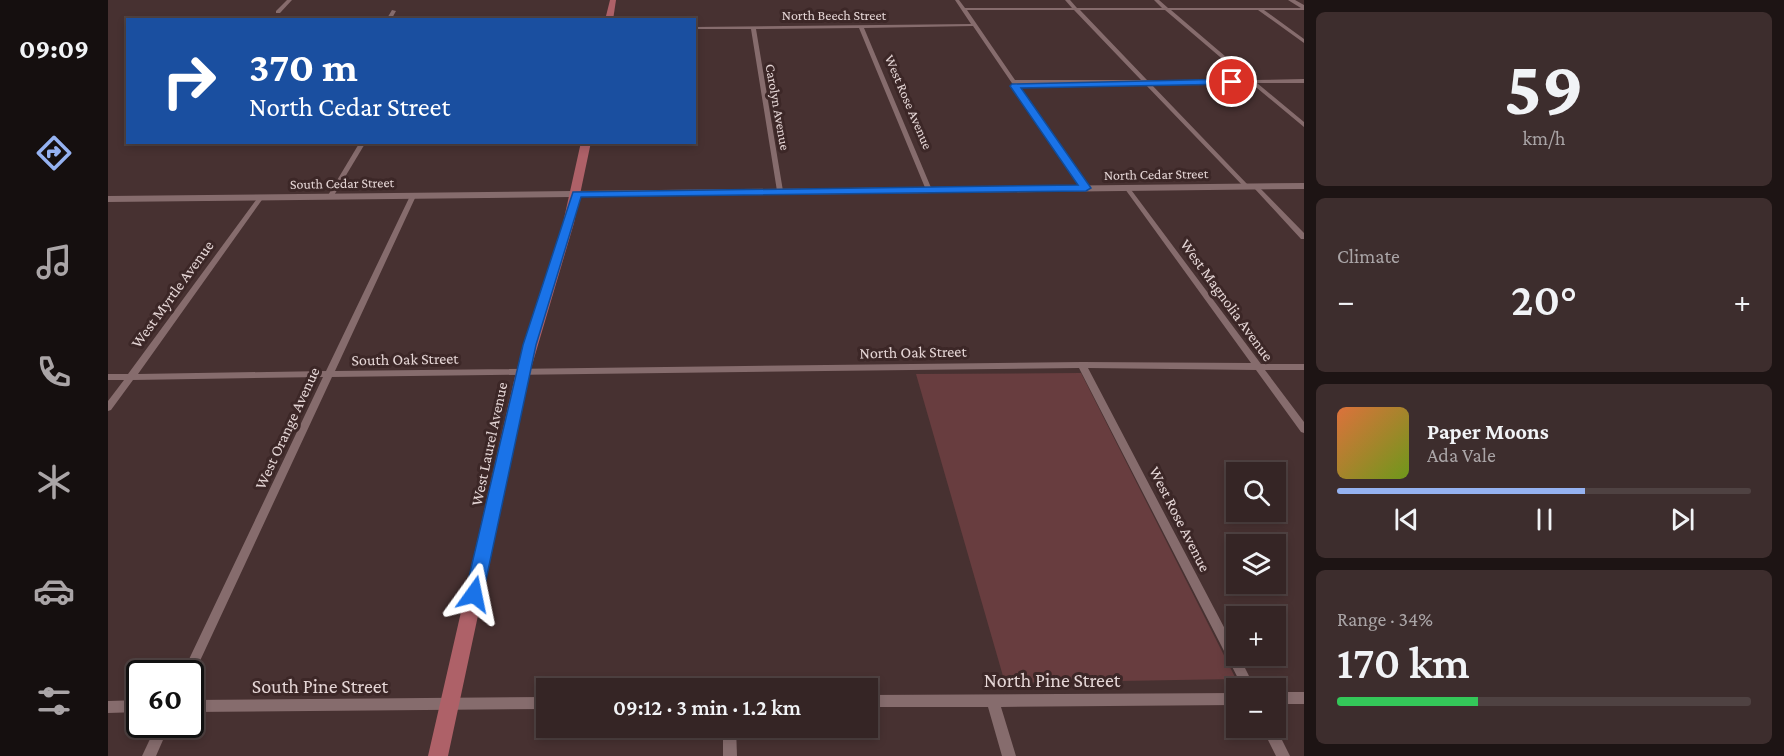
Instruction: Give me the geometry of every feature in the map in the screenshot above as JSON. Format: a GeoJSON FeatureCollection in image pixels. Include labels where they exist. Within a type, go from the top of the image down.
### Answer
{"type":"FeatureCollection","features":[{"type":"Feature","properties":{"kind":"main road"},"geometry":{"type":"LineString","coordinates":[[609,18],[613,0]]}},
{"type":"Feature","properties":{"kind":"main road","name":"West Laurel Avenue"},"geometry":{"type":"LineString","coordinates":[[438,756],[523,372],[577,194],[586,144]]}},
{"type":"Feature","properties":{"kind":"street"},"geometry":{"type":"LineString","coordinates":[[278,12],[290,0]]}},
{"type":"Feature","properties":{"kind":"street"},"geometry":{"type":"LineString","coordinates":[[957,0],[1086,188]]}},
{"type":"Feature","properties":{"kind":"street"},"geometry":{"type":"LineString","coordinates":[[1067,0],[1146,83],[1304,237]]}},
{"type":"Feature","properties":{"kind":"street"},"geometry":{"type":"LineString","coordinates":[[1156,0],[1304,125]]}},
{"type":"Feature","properties":{"kind":"street"},"geometry":{"type":"LineString","coordinates":[[1291,0],[1304,9]]}},
{"type":"Feature","properties":{"kind":"street"},"geometry":{"type":"LineString","coordinates":[[964,9],[1304,9]]}},
{"type":"Feature","properties":{"kind":"street"},"geometry":{"type":"LineString","coordinates":[[1259,9],[1304,41]]}},
{"type":"Feature","properties":{"kind":"street"},"geometry":{"type":"LineString","coordinates":[[389,18],[394,11]]}},
{"type":"Feature","properties":{"kind":"street","name":"North Beech Street"},"geometry":{"type":"LineString","coordinates":[[696,28],[974,25]]}},
{"type":"Feature","properties":{"kind":"street","name":"West Rose Avenue"},"geometry":{"type":"LineString","coordinates":[[861,26],[929,190]]}},
{"type":"Feature","properties":{"kind":"street","name":"Carolyn Avenue"},"geometry":{"type":"LineString","coordinates":[[753,27],[780,191]]}},
{"type":"Feature","properties":{"kind":"street"},"geometry":{"type":"LineString","coordinates":[[1013,84],[1304,81]]}},
{"type":"Feature","properties":{"kind":"street"},"geometry":{"type":"LineString","coordinates":[[330,197],[362,144]]}},
{"type":"Feature","properties":{"kind":"street","name":"North Cedar Street"},"geometry":{"type":"LineString","coordinates":[[577,194],[1304,186]]}},
{"type":"Feature","properties":{"kind":"street","name":"West Magnolia Avenue"},"geometry":{"type":"LineString","coordinates":[[1127,188],[1304,429]]}},
{"type":"Feature","properties":{"kind":"street","name":"South Cedar Street"},"geometry":{"type":"LineString","coordinates":[[109,199],[577,194]]}},
{"type":"Feature","properties":{"kind":"street","name":"West Orange Avenue"},"geometry":{"type":"LineString","coordinates":[[195,660],[413,196]]}},
{"type":"Feature","properties":{"kind":"street","name":"West Myrtle Avenue"},"geometry":{"type":"LineString","coordinates":[[108,408],[261,197]]}},
{"type":"Feature","properties":{"kind":"street","name":"West Rose Avenue"},"geometry":{"type":"LineString","coordinates":[[1082,365],[1244,678]]}},
{"type":"Feature","properties":{"kind":"street","name":"North Oak Street"},"geometry":{"type":"LineString","coordinates":[[523,372],[1082,365],[1304,367]]}},
{"type":"Feature","properties":{"kind":"street","name":"South Oak Street"},"geometry":{"type":"LineString","coordinates":[[108,377],[523,372]]}},
{"type":"Feature","properties":{"kind":"street"},"geometry":{"type":"LineString","coordinates":[[1286,698],[1304,698]]}},
{"type":"Feature","properties":{"kind":"street","name":"North Pine Street"},"geometry":{"type":"LineString","coordinates":[[878,701],[1226,699]]}},
{"type":"Feature","properties":{"kind":"street"},"geometry":{"type":"LineString","coordinates":[[993,700],[1009,756]]}},
{"type":"Feature","properties":{"kind":"street"},"geometry":{"type":"LineString","coordinates":[[449,705],[536,703]]}},
{"type":"Feature","properties":{"kind":"street","name":"South Pine Street"},"geometry":{"type":"LineString","coordinates":[[204,706],[449,705]]}},
{"type":"Feature","properties":{"kind":"street"},"geometry":{"type":"LineString","coordinates":[[108,707],[126,706]]}},
{"type":"Feature","properties":{"kind":"street"},"geometry":{"type":"LineString","coordinates":[[149,756],[157,738]]}},
{"type":"Feature","properties":{"kind":"street"},"geometry":{"type":"LineString","coordinates":[[730,738],[730,756]]}},
{"type":"Feature","properties":{"kind":"street"},"geometry":{"type":"LineString","coordinates":[[1274,738],[1283,756]]}},
{"type":"Feature","properties":{"kind":"shaded area"},"geometry":{"type":"Polygon","coordinates":[[[1081,373],[1226,659],[1226,666],[1229,666],[1235,678],[1005,683],[916,374],[1081,373]]]}},
{"type":"Feature","properties":{"kind":"route"},"geometry":{"type":"LineString","coordinates":[[474,594],[523,372],[577,194],[1086,188],[1015,86],[1232,82]]}}]}
